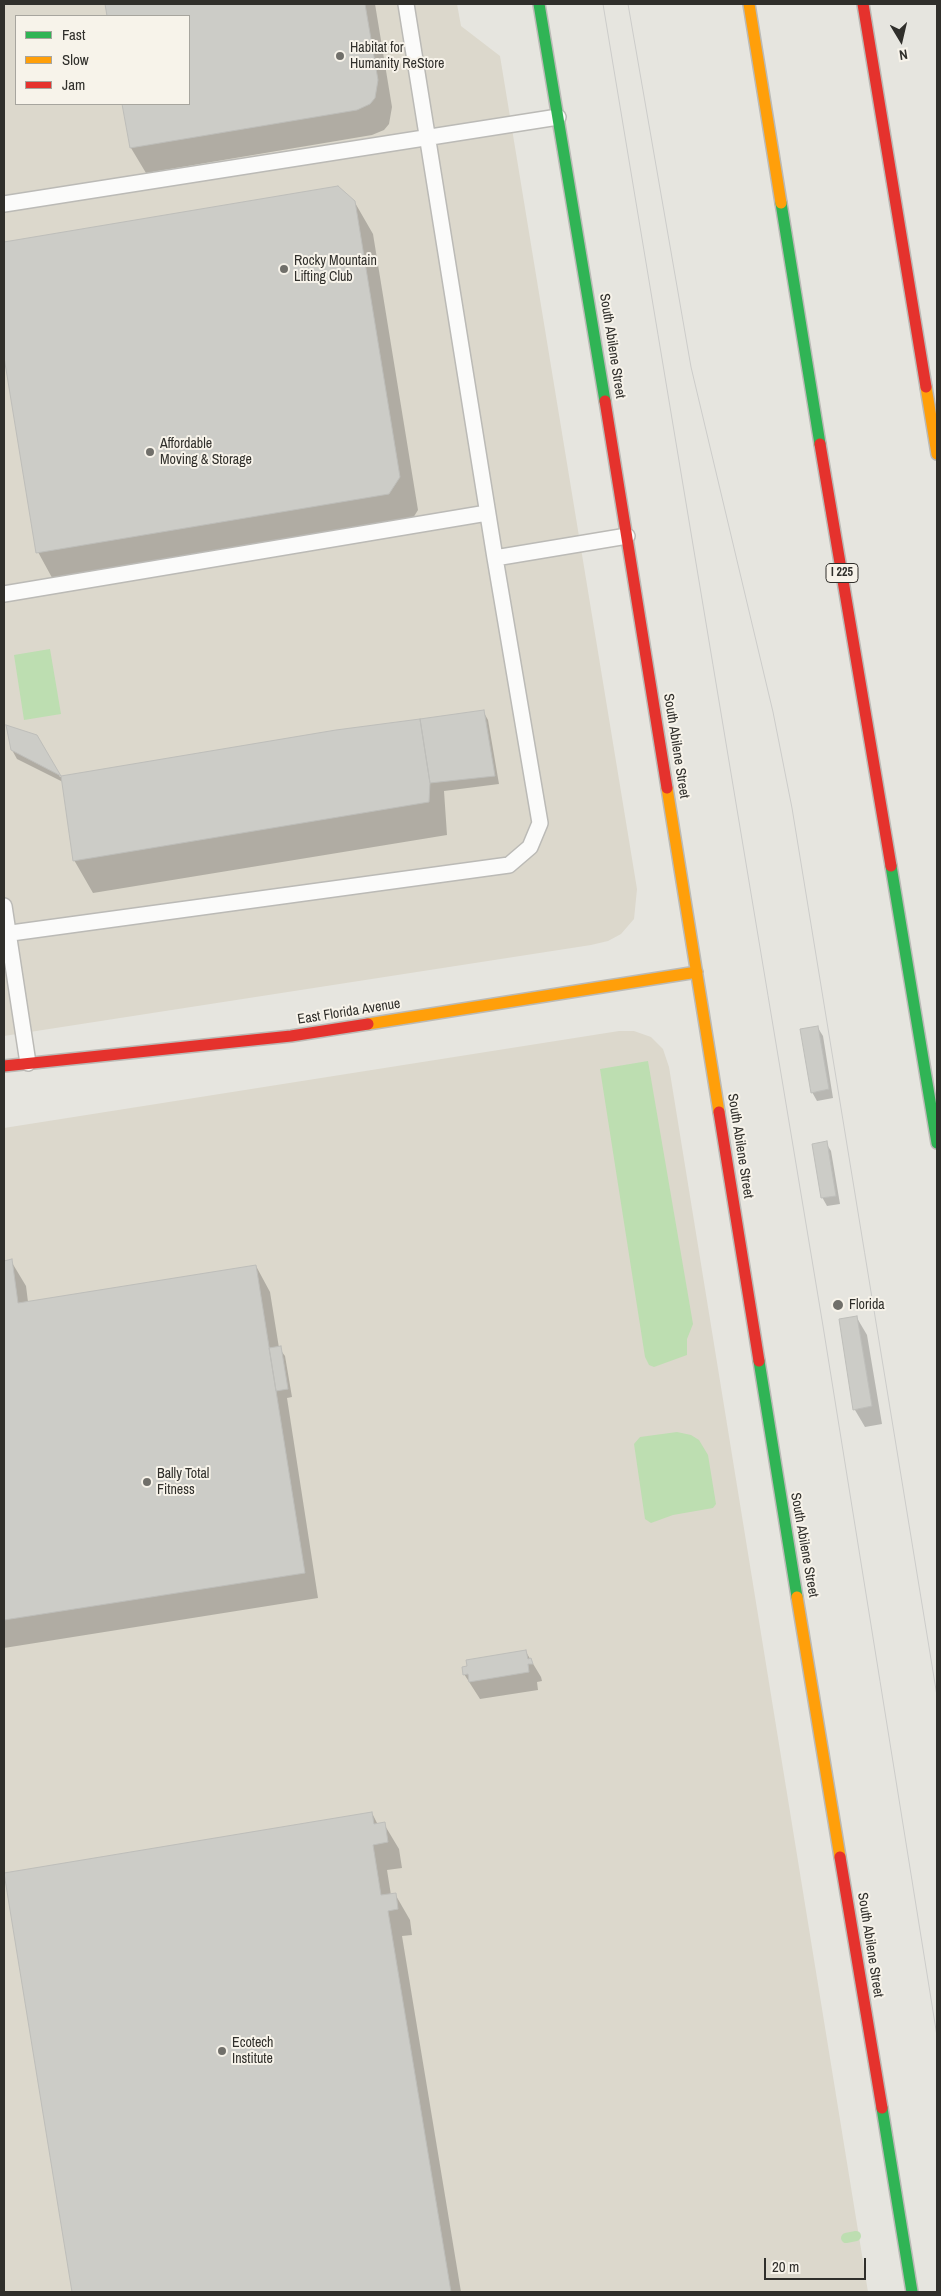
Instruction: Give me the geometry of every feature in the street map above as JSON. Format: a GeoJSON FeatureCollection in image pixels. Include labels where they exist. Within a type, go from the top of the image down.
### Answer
{"type":"FeatureCollection","features":[{"type":"Feature","properties":{"kind":"main road","name":"South Abilene Street"},"geometry":{"type":"LineString","coordinates":[[539,4],[912,2292]]}},
{"type":"Feature","properties":{"kind":"main road","name":"I 225"},"geometry":{"type":"LineString","coordinates":[[749,4],[937,1143]]}},
{"type":"Feature","properties":{"kind":"main road"},"geometry":{"type":"LineString","coordinates":[[863,4],[937,454]]}},
{"type":"Feature","properties":{"kind":"main road","name":"East Florida Avenue"},"geometry":{"type":"LineString","coordinates":[[4,1066],[291,1036],[697,972]]}},
{"type":"Feature","properties":{"kind":"lane"},"geometry":{"type":"LineString","coordinates":[[6,934],[509,865],[530,847],[540,824],[495,558],[406,4]]}},
{"type":"Feature","properties":{"kind":"lane"},"geometry":{"type":"LineString","coordinates":[[4,204],[558,117]]}},
{"type":"Feature","properties":{"kind":"lane"},"geometry":{"type":"LineString","coordinates":[[4,594],[488,513]]}},
{"type":"Feature","properties":{"kind":"lane"},"geometry":{"type":"LineString","coordinates":[[495,558],[627,536]]}},
{"type":"Feature","properties":{"kind":"lane"},"geometry":{"type":"LineString","coordinates":[[4,906],[6,934],[28,1063]]}},
{"type":"Feature","properties":{"kind":"shaded area"},"geometry":{"type":"Polygon","coordinates":[[[4,4],[457,4],[461,26],[500,56],[637,889],[634,919],[621,934],[608,941],[4,1036],[4,4]]]}},
{"type":"Feature","properties":{"kind":"shaded area"},"geometry":{"type":"Polygon","coordinates":[[[50,649],[61,714],[24,720],[14,655],[50,649]]]}},
{"type":"Feature","properties":{"kind":"shaded area"},"geometry":{"type":"Polygon","coordinates":[[[619,1031],[634,1031],[651,1037],[663,1049],[669,1067],[868,2292],[4,2292],[4,1128],[619,1031]]]}},
{"type":"Feature","properties":{"kind":"shaded area"},"geometry":{"type":"Polygon","coordinates":[[[648,1061],[693,1324],[687,1339],[687,1355],[654,1367],[649,1365],[645,1357],[600,1069],[648,1061]]]}},
{"type":"Feature","properties":{"kind":"shaded area"},"geometry":{"type":"Polygon","coordinates":[[[677,1432],[691,1435],[699,1440],[708,1455],[716,1504],[713,1508],[673,1515],[651,1523],[645,1519],[634,1444],[640,1437],[677,1432]]]}},
{"type":"Feature","properties":{"kind":"building"},"geometry":{"type":"Polygon","coordinates":[[[105,4],[365,4],[378,80],[375,98],[370,104],[357,110],[130,148],[122,105],[190,105],[190,15],[107,15],[105,4]]]}},
{"type":"Feature","properties":{"kind":"building"},"geometry":{"type":"Polygon","coordinates":[[[338,186],[355,201],[400,477],[389,494],[36,553],[4,357],[4,242],[338,186]]]}},
{"type":"Feature","properties":{"kind":"building"},"geometry":{"type":"Polygon","coordinates":[[[484,710],[495,776],[430,783],[420,719],[484,710]]]}},
{"type":"Feature","properties":{"kind":"building"},"geometry":{"type":"Polygon","coordinates":[[[420,719],[430,783],[429,802],[73,861],[61,776],[336,730],[420,719]]]}},
{"type":"Feature","properties":{"kind":"building"},"geometry":{"type":"Polygon","coordinates":[[[6,725],[37,735],[61,776],[11,750],[6,725]]]}},
{"type":"Feature","properties":{"kind":"building"},"geometry":{"type":"Polygon","coordinates":[[[818,1026],[829,1089],[811,1093],[800,1029],[818,1026]]]}},
{"type":"Feature","properties":{"kind":"building"},"geometry":{"type":"Polygon","coordinates":[[[827,1141],[836,1196],[821,1198],[812,1144],[827,1141]]]}},
{"type":"Feature","properties":{"kind":"building","name":"Bally Total Fitness"},"geometry":{"type":"Polygon","coordinates":[[[12,1259],[18,1303],[256,1265],[305,1573],[4,1620],[4,1261],[12,1259]]]}},
{"type":"Feature","properties":{"kind":"building"},"geometry":{"type":"Polygon","coordinates":[[[857,1316],[872,1406],[853,1410],[839,1319],[857,1316]]]}},
{"type":"Feature","properties":{"kind":"building"},"geometry":{"type":"Polygon","coordinates":[[[281,1346],[288,1389],[276,1391],[269,1348],[281,1346]]]}},
{"type":"Feature","properties":{"kind":"building"},"geometry":{"type":"Polygon","coordinates":[[[526,1650],[528,1659],[531,1658],[533,1664],[528,1664],[529,1672],[469,1682],[468,1674],[463,1675],[462,1667],[467,1666],[466,1660],[526,1650]]]}},
{"type":"Feature","properties":{"kind":"building","name":"Ecotech Institute"},"geometry":{"type":"Polygon","coordinates":[[[372,1812],[374,1824],[385,1822],[388,1842],[373,1845],[381,1895],[396,1893],[398,1909],[388,1911],[451,2292],[72,2292],[4,1873],[372,1812]]]}},
{"type":"Feature","properties":{"kind":"waterway"},"geometry":{"type":"LineString","coordinates":[[846,2238],[856,2236]]}},
{"type":"Feature","properties":{"kind":"tram line"},"geometry":{"type":"LineString","coordinates":[[603,4],[823,1326],[937,2036]]}},
{"type":"Feature","properties":{"kind":"tram line"},"geometry":{"type":"LineString","coordinates":[[628,4],[691,367],[773,712],[792,808],[937,1696]]}},
{"type":"Feature","properties":{"kind":"traffic: fast"},"geometry":{"type":"LineString","coordinates":[[539,4],[605,401]]}},
{"type":"Feature","properties":{"kind":"traffic: fast"},"geometry":{"type":"LineString","coordinates":[[781,203],[820,444]]}},
{"type":"Feature","properties":{"kind":"traffic: fast"},"geometry":{"type":"LineString","coordinates":[[891,866],[937,1143]]}},
{"type":"Feature","properties":{"kind":"traffic: fast"},"geometry":{"type":"LineString","coordinates":[[759,1361],[797,1597]]}},
{"type":"Feature","properties":{"kind":"traffic: fast"},"geometry":{"type":"LineString","coordinates":[[882,2108],[912,2292]]}},
{"type":"Feature","properties":{"kind":"traffic: slow"},"geometry":{"type":"LineString","coordinates":[[749,4],[781,203]]}},
{"type":"Feature","properties":{"kind":"traffic: slow"},"geometry":{"type":"LineString","coordinates":[[926,387],[937,454]]}},
{"type":"Feature","properties":{"kind":"traffic: slow"},"geometry":{"type":"LineString","coordinates":[[667,788],[719,1112]]}},
{"type":"Feature","properties":{"kind":"traffic: slow"},"geometry":{"type":"LineString","coordinates":[[368,1024],[697,972]]}},
{"type":"Feature","properties":{"kind":"traffic: slow"},"geometry":{"type":"LineString","coordinates":[[797,1597],[840,1857]]}},
{"type":"Feature","properties":{"kind":"traffic: jam"},"geometry":{"type":"LineString","coordinates":[[863,4],[926,387]]}},
{"type":"Feature","properties":{"kind":"traffic: jam"},"geometry":{"type":"LineString","coordinates":[[605,401],[667,788]]}},
{"type":"Feature","properties":{"kind":"traffic: jam"},"geometry":{"type":"LineString","coordinates":[[820,444],[891,866]]}},
{"type":"Feature","properties":{"kind":"traffic: jam"},"geometry":{"type":"LineString","coordinates":[[4,1066],[291,1036],[368,1024]]}},
{"type":"Feature","properties":{"kind":"traffic: jam"},"geometry":{"type":"LineString","coordinates":[[719,1112],[759,1361]]}},
{"type":"Feature","properties":{"kind":"traffic: jam"},"geometry":{"type":"LineString","coordinates":[[840,1857],[882,2108]]}},
{"type":"Feature","properties":{"kind":"place","name":"Habitat for Humanity ReStore"},"geometry":{"type":"Point","coordinates":[340,56]}},
{"type":"Feature","properties":{"kind":"place","name":"Rocky Mountain Lifting Club"},"geometry":{"type":"Point","coordinates":[284,269]}},
{"type":"Feature","properties":{"kind":"place","name":"Affordable Moving & Storage"},"geometry":{"type":"Point","coordinates":[150,452]}},
{"type":"Feature","properties":{"kind":"place","name":"Florida"},"geometry":{"type":"Point","coordinates":[838,1305]}},
{"type":"Feature","properties":{"kind":"place","name":"Bally Total Fitness"},"geometry":{"type":"Point","coordinates":[147,1482]}},
{"type":"Feature","properties":{"kind":"place","name":"Ecotech Institute"},"geometry":{"type":"Point","coordinates":[222,2051]}}]}
